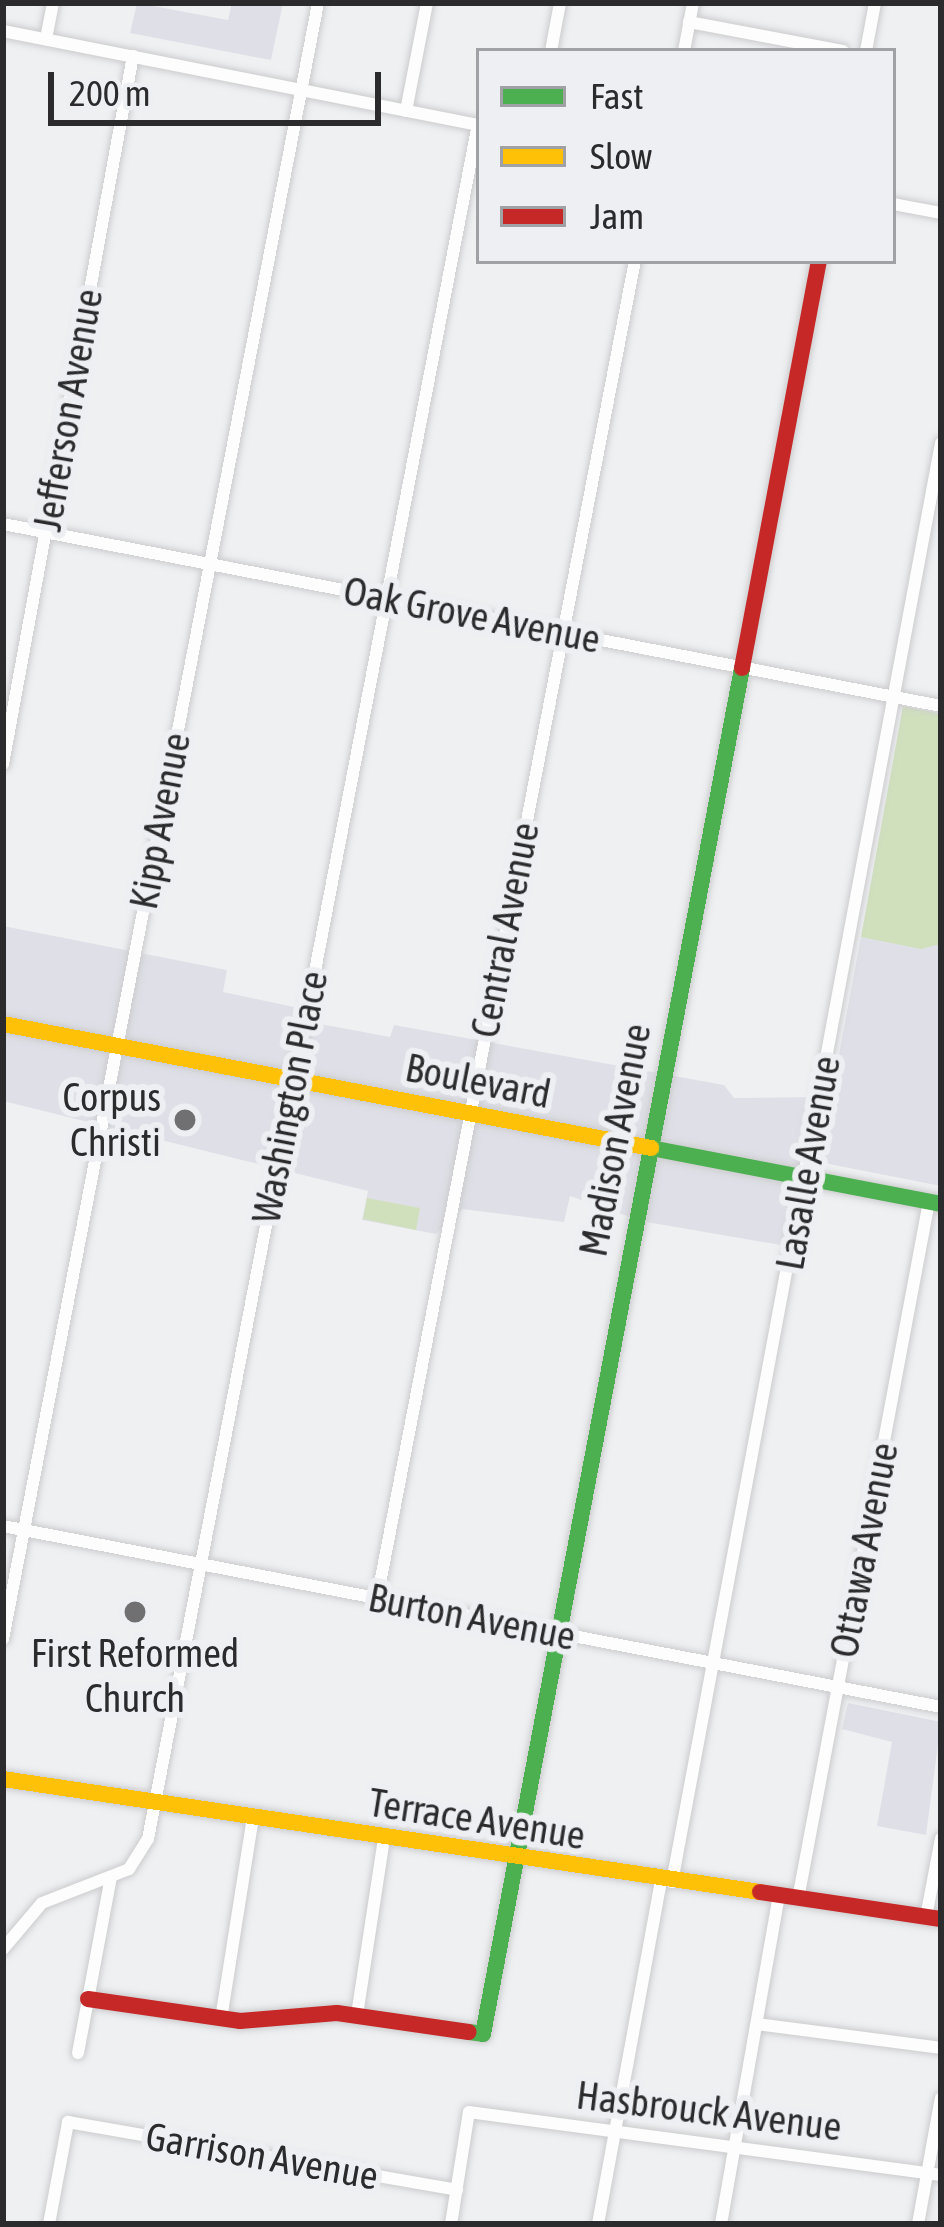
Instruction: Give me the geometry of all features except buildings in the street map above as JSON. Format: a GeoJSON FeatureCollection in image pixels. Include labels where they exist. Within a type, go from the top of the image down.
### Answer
{"type":"FeatureCollection","features":[{"type":"Feature","properties":{"kind":"street"},"geometry":{"type":"LineString","coordinates":[[46,39],[53,3]]}},
{"type":"Feature","properties":{"kind":"street","name":"Kipp Avenue"},"geometry":{"type":"LineString","coordinates":[[3,1639],[318,3]]}},
{"type":"Feature","properties":{"kind":"street"},"geometry":{"type":"LineString","coordinates":[[406,111],[427,3]]}},
{"type":"Feature","properties":{"kind":"street"},"geometry":{"type":"LineString","coordinates":[[552,48],[560,3]]}},
{"type":"Feature","properties":{"kind":"street"},"geometry":{"type":"LineString","coordinates":[[685,48],[693,3]]}},
{"type":"Feature","properties":{"kind":"street"},"geometry":{"type":"LineString","coordinates":[[867,48],[875,3]]}},
{"type":"Feature","properties":{"kind":"street"},"geometry":{"type":"LineString","coordinates":[[689,22],[827,48]]}},
{"type":"Feature","properties":{"kind":"street"},"geometry":{"type":"LineString","coordinates":[[3,32],[476,124]]}},
{"type":"Feature","properties":{"kind":"street","name":"Jefferson Avenue"},"geometry":{"type":"LineString","coordinates":[[3,764],[133,56]]}},
{"type":"Feature","properties":{"kind":"street","name":"Washington Place"},"geometry":{"type":"LineString","coordinates":[[110,1877],[144,1850],[155,1802],[476,134]]}},
{"type":"Feature","properties":{"kind":"street"},"geometry":{"type":"LineString","coordinates":[[896,205],[941,214]]}},
{"type":"Feature","properties":{"kind":"street","name":"Central Avenue"},"geometry":{"type":"LineString","coordinates":[[377,1599],[634,264]]}},
{"type":"Feature","properties":{"kind":"street","name":"Madison Avenue"},"geometry":{"type":"LineString","coordinates":[[357,2015],[483,2034],[510,1858],[818,264]]}},
{"type":"Feature","properties":{"kind":"street","name":"Lasalle Avenue"},"geometry":{"type":"LineString","coordinates":[[598,2224],[713,1663],[941,443]]}},
{"type":"Feature","properties":{"kind":"street","name":"Oak Grove Avenue"},"geometry":{"type":"LineString","coordinates":[[3,524],[941,706]]}},
{"type":"Feature","properties":{"kind":"street","name":"Boulevard"},"geometry":{"type":"LineString","coordinates":[[3,1024],[935,1203]]}},
{"type":"Feature","properties":{"kind":"street","name":"Ottawa Avenue"},"geometry":{"type":"LineString","coordinates":[[798,1899],[935,1203]]}},
{"type":"Feature","properties":{"kind":"street","name":"Burton Avenue"},"geometry":{"type":"LineString","coordinates":[[3,1526],[22,1538],[200,1564],[941,1707]]}},
{"type":"Feature","properties":{"kind":"street","name":"Terrace Avenue"},"geometry":{"type":"LineString","coordinates":[[3,1779],[934,1918]]}},
{"type":"Feature","properties":{"kind":"street"},"geometry":{"type":"LineString","coordinates":[[221,2019],[253,1818]]}},
{"type":"Feature","properties":{"kind":"street"},"geometry":{"type":"LineString","coordinates":[[934,1918],[941,1838]]}},
{"type":"Feature","properties":{"kind":"street"},"geometry":{"type":"LineString","coordinates":[[88,1999],[221,2019],[357,2015],[384,1839]]}},
{"type":"Feature","properties":{"kind":"street"},"geometry":{"type":"LineString","coordinates":[[3,1949],[50,1897],[110,1877],[78,2053]]}},
{"type":"Feature","properties":{"kind":"street"},"geometry":{"type":"LineString","coordinates":[[721,2224],[779,1897]]}},
{"type":"Feature","properties":{"kind":"street"},"geometry":{"type":"LineString","coordinates":[[757,2024],[941,2048]]}},
{"type":"Feature","properties":{"kind":"street"},"geometry":{"type":"LineString","coordinates":[[918,2224],[934,2174],[941,2098]]}},
{"type":"Feature","properties":{"kind":"street","name":"Hasbrouck Avenue"},"geometry":{"type":"LineString","coordinates":[[457,2190],[469,2112],[934,2174]]}},
{"type":"Feature","properties":{"kind":"street","name":"Garrison Avenue"},"geometry":{"type":"LineString","coordinates":[[50,2224],[68,2122],[457,2190]]}},
{"type":"Feature","properties":{"kind":"street"},"geometry":{"type":"LineString","coordinates":[[451,2224],[457,2190]]}},
{"type":"Feature","properties":{"kind":"shaded area"},"geometry":{"type":"Polygon","coordinates":[[[137,3],[228,20],[232,3],[283,3],[271,60],[130,33],[137,3]]]}},
{"type":"Feature","properties":{"kind":"shaded area"},"geometry":{"type":"Polygon","coordinates":[[[3,926],[227,970],[223,992],[299,1008],[315,1023],[390,1037],[394,1025],[724,1085],[734,1098],[820,1097],[792,1247],[641,1221],[570,1196],[564,1222],[462,1209],[436,1234],[362,1220],[368,1191],[3,1101],[3,926]]]}},
{"type":"Feature","properties":{"kind":"shaded area"},"geometry":{"type":"Polygon","coordinates":[[[861,937],[941,944],[941,1186],[819,1162],[861,937]]]}},
{"type":"Feature","properties":{"kind":"shaded area"},"geometry":{"type":"Polygon","coordinates":[[[848,1703],[941,1722],[926,1835],[877,1826],[892,1742],[842,1729],[848,1703]]]}},
{"type":"Feature","properties":{"kind":"green space"},"geometry":{"type":"Polygon","coordinates":[[[903,706],[941,714],[941,944],[921,949],[861,937],[903,706]]]}},
{"type":"Feature","properties":{"kind":"green space"},"geometry":{"type":"Polygon","coordinates":[[[367,1198],[420,1208],[416,1230],[363,1219],[367,1198]]]}},
{"type":"Feature","properties":{"kind":"traffic: fast"},"geometry":{"type":"LineString","coordinates":[[469,2032],[483,2034],[742,668]]}},
{"type":"Feature","properties":{"kind":"traffic: fast"},"geometry":{"type":"LineString","coordinates":[[651,1148],[941,1204]]}},
{"type":"Feature","properties":{"kind":"traffic: slow"},"geometry":{"type":"LineString","coordinates":[[3,1024],[651,1148]]}},
{"type":"Feature","properties":{"kind":"traffic: slow"},"geometry":{"type":"LineString","coordinates":[[3,1779],[760,1892]]}},
{"type":"Feature","properties":{"kind":"traffic: jam"},"geometry":{"type":"LineString","coordinates":[[742,668],[818,264]]}},
{"type":"Feature","properties":{"kind":"traffic: jam"},"geometry":{"type":"LineString","coordinates":[[760,1892],[941,1919]]}},
{"type":"Feature","properties":{"kind":"traffic: jam"},"geometry":{"type":"LineString","coordinates":[[88,1999],[240,2021],[337,2013],[469,2032]]}},
{"type":"Feature","properties":{"kind":"place","name":"Corpus Christi"},"geometry":{"type":"Point","coordinates":[185,1120]}},
{"type":"Feature","properties":{"kind":"place","name":"First Reformed Church"},"geometry":{"type":"Point","coordinates":[135,1612]}}]}
